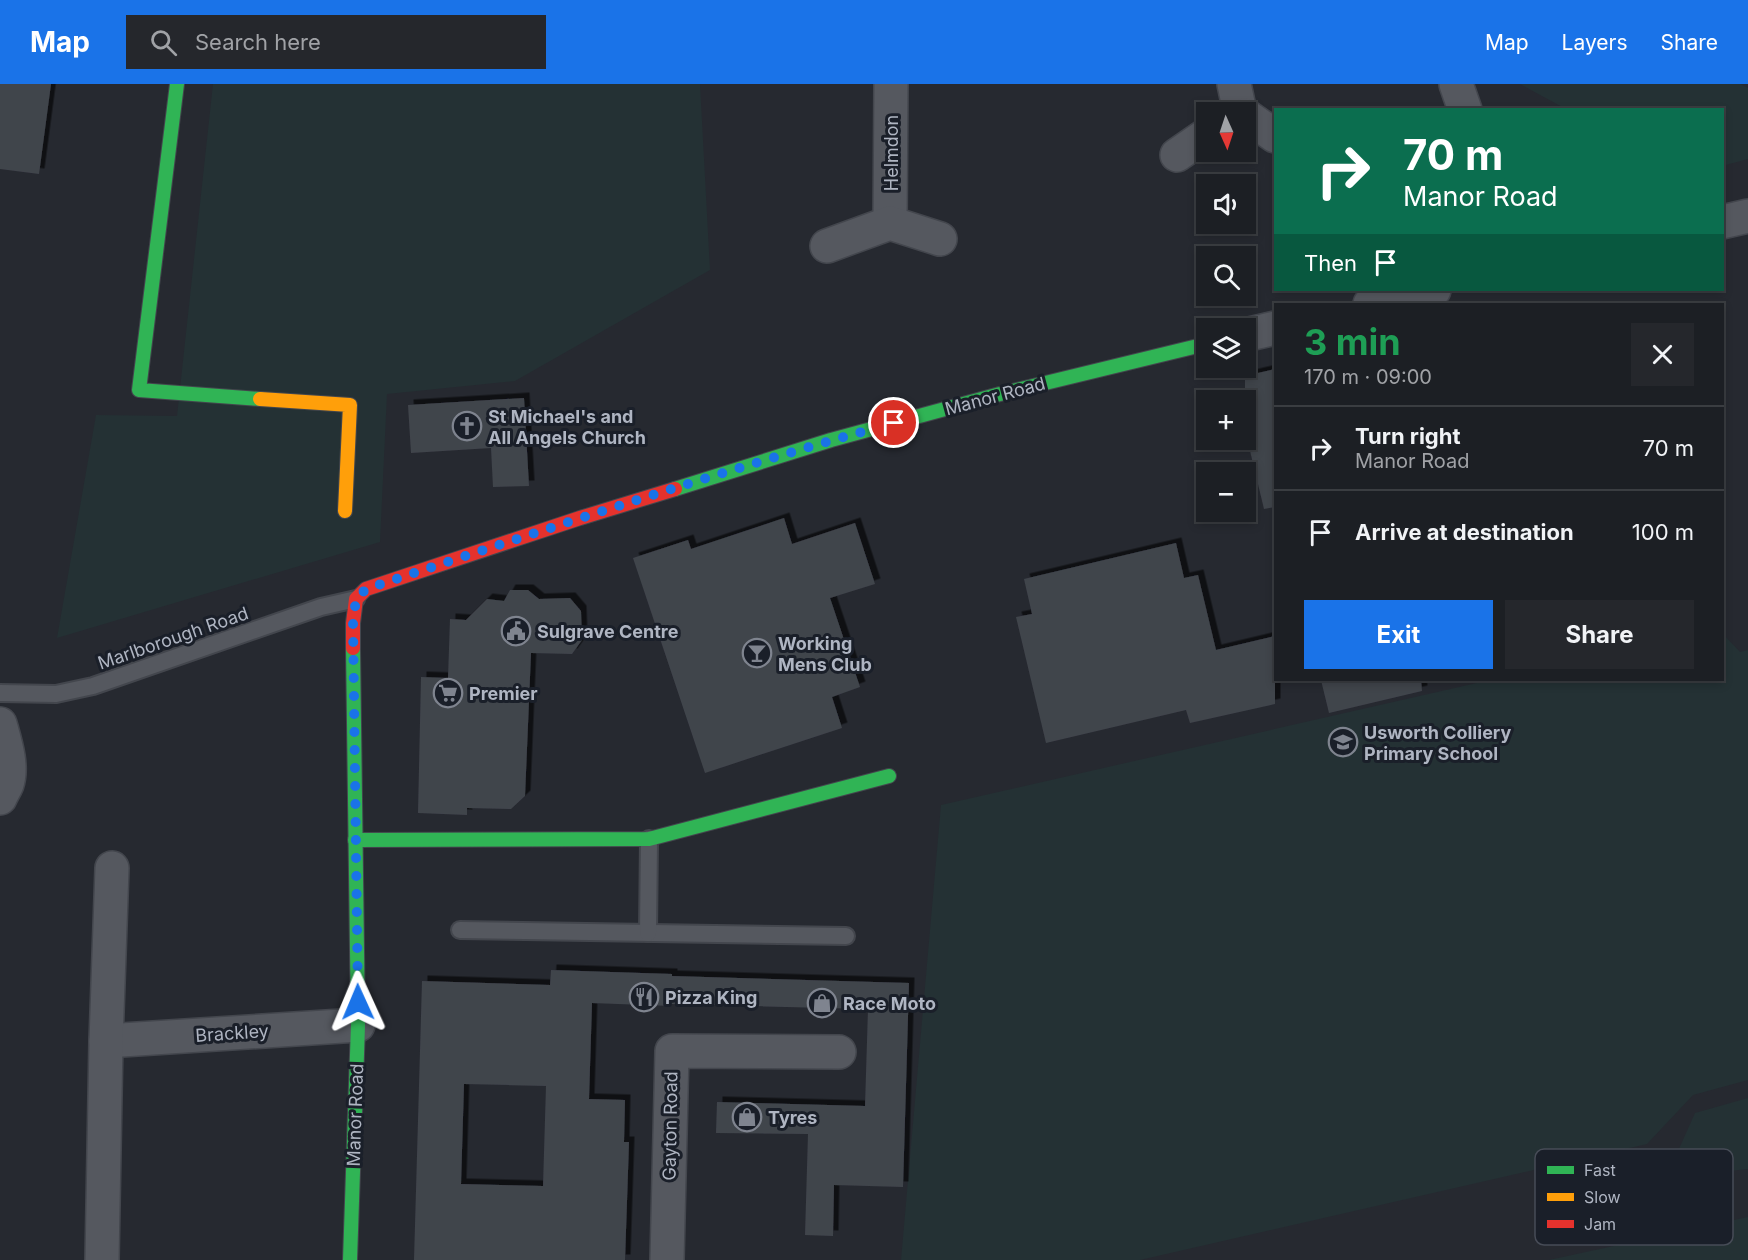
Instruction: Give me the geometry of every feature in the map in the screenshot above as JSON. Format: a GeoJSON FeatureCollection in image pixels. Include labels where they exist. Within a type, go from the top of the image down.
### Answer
{"type":"FeatureCollection","features":[{"type":"Feature","properties":{"kind":"street"},"geometry":{"type":"LineString","coordinates":[[177,84],[139,390],[350,405],[345,511]]}},
{"type":"Feature","properties":{"kind":"street","name":"Helmdon"},"geometry":{"type":"LineString","coordinates":[[890,223],[891,84]]}},
{"type":"Feature","properties":{"kind":"street"},"geometry":{"type":"LineString","coordinates":[[1234,84],[1238,102]]}},
{"type":"Feature","properties":{"kind":"street"},"geometry":{"type":"LineString","coordinates":[[1456,84],[1464,108]]}},
{"type":"Feature","properties":{"kind":"street"},"geometry":{"type":"LineString","coordinates":[[1256,123],[1274,135]]}},
{"type":"Feature","properties":{"kind":"street"},"geometry":{"type":"LineString","coordinates":[[1177,155],[1196,142]]}},
{"type":"Feature","properties":{"kind":"street"},"geometry":{"type":"LineString","coordinates":[[1724,222],[1748,216]]}},
{"type":"Feature","properties":{"kind":"street"},"geometry":{"type":"LineString","coordinates":[[827,246],[890,223],[940,239]]}},
{"type":"Feature","properties":{"kind":"street"},"geometry":{"type":"LineString","coordinates":[[1381,303],[1430,291]]}},
{"type":"Feature","properties":{"kind":"street"},"geometry":{"type":"LineString","coordinates":[[1256,332],[1274,328]]}},
{"type":"Feature","properties":{"kind":"street","name":"Manor Road"},"geometry":{"type":"LineString","coordinates":[[350,1260],[358,1025],[353,622],[356,599],[366,589],[580,518],[831,441],[1000,394],[1196,346]]}},
{"type":"Feature","properties":{"kind":"street"},"geometry":{"type":"LineString","coordinates":[[0,724],[9,766],[7,783],[0,798]]}},
{"type":"Feature","properties":{"kind":"street"},"geometry":{"type":"LineString","coordinates":[[355,840],[649,839],[889,776]]}},
{"type":"Feature","properties":{"kind":"street"},"geometry":{"type":"LineString","coordinates":[[102,1260],[112,868]]}},
{"type":"Feature","properties":{"kind":"street","name":"Brackley"},"geometry":{"type":"LineString","coordinates":[[106,1041],[358,1025]]}},
{"type":"Feature","properties":{"kind":"street","name":"Gayton Road"},"geometry":{"type":"LineString","coordinates":[[667,1260],[672,1051],[839,1052]]}},
{"type":"Feature","properties":{"kind":"lane","name":"Marlborough Road"},"geometry":{"type":"LineString","coordinates":[[0,693],[56,694],[93,686],[321,607],[356,599]]}},
{"type":"Feature","properties":{"kind":"lane"},"geometry":{"type":"LineString","coordinates":[[648,933],[649,839]]}},
{"type":"Feature","properties":{"kind":"lane"},"geometry":{"type":"LineString","coordinates":[[460,930],[846,936]]}},
{"type":"Feature","properties":{"kind":"shaded area"},"geometry":{"type":"Polygon","coordinates":[[[213,84],[700,84],[710,270],[515,381],[387,394],[380,542],[57,638],[96,415],[177,416],[213,84]]]}},
{"type":"Feature","properties":{"kind":"shaded area"},"geometry":{"type":"Polygon","coordinates":[[[1520,84],[1740,84],[1748,88],[1748,159],[1724,165],[1724,108],[1564,108],[1520,84]]]}},
{"type":"Feature","properties":{"kind":"shaded area","name":"Usworth Colliery Primary School"},"geometry":{"type":"Polygon","coordinates":[[[1724,635],[1740,652],[1748,650],[1748,1080],[1693,1095],[1647,1144],[1625,1149],[1535,1149],[1535,1170],[1140,1260],[901,1260],[941,805],[1486,681],[1724,681],[1724,635]]]}},
{"type":"Feature","properties":{"kind":"shaded area"},"geometry":{"type":"Polygon","coordinates":[[[1748,1098],[1748,1169],[1733,1171],[1733,1149],[1679,1149],[1695,1113],[1748,1098]]]}},
{"type":"Feature","properties":{"kind":"shaded area"},"geometry":{"type":"Polygon","coordinates":[[[1748,1217],[1748,1260],[1549,1260],[1618,1245],[1733,1245],[1733,1220],[1748,1217]]]}},
{"type":"Feature","properties":{"kind":"building"},"geometry":{"type":"Polygon","coordinates":[[[0,84],[51,84],[39,174],[0,169],[0,84]]]}},
{"type":"Feature","properties":{"kind":"building"},"geometry":{"type":"Polygon","coordinates":[[[1274,369],[1274,507],[1264,509],[1256,476],[1256,462],[1253,462],[1250,450],[1256,450],[1256,390],[1245,390],[1245,378],[1256,378],[1256,373],[1274,369]]]}},
{"type":"Feature","properties":{"kind":"building","name":"St Michael's and All Angels Church"},"geometry":{"type":"Polygon","coordinates":[[[524,398],[529,486],[493,487],[491,448],[411,453],[408,405],[524,398]]]}},
{"type":"Feature","properties":{"kind":"building","name":"Working Mens Club"},"geometry":{"type":"Polygon","coordinates":[[[784,518],[792,544],[855,523],[875,584],[830,598],[860,687],[832,697],[842,728],[705,773],[633,558],[688,540],[691,549],[784,518]]]}},
{"type":"Feature","properties":{"kind":"building"},"geometry":{"type":"Polygon","coordinates":[[[1176,543],[1184,578],[1198,575],[1216,650],[1274,636],[1275,704],[1190,723],[1186,710],[1046,743],[1016,617],[1032,614],[1024,579],[1176,543]]]}},
{"type":"Feature","properties":{"kind":"building"},"geometry":{"type":"Polygon","coordinates":[[[510,590],[528,590],[539,599],[570,598],[581,611],[582,640],[572,654],[531,653],[525,796],[511,809],[467,808],[467,815],[418,813],[421,677],[448,678],[450,619],[466,620],[487,599],[504,601],[510,590]]]}},
{"type":"Feature","properties":{"kind":"building"},"geometry":{"type":"Polygon","coordinates":[[[1321,681],[1421,681],[1422,691],[1329,713],[1321,681]]]}},
{"type":"Feature","properties":{"kind":"building"},"geometry":{"type":"Polygon","coordinates":[[[551,970],[909,983],[903,1187],[834,1185],[833,1236],[805,1235],[808,1134],[716,1133],[717,1102],[865,1106],[868,1009],[592,1003],[589,1099],[625,1100],[624,1142],[629,1142],[625,1260],[414,1260],[422,981],[550,985],[551,970]],[[464,1084],[461,1184],[543,1186],[546,1086],[464,1084]]]}},
{"type":"Feature","properties":{"kind":"traffic: fast"},"geometry":{"type":"LineString","coordinates":[[177,84],[139,390],[260,399]]}},
{"type":"Feature","properties":{"kind":"traffic: fast"},"geometry":{"type":"LineString","coordinates":[[675,489],[831,440],[1000,394],[1196,346]]}},
{"type":"Feature","properties":{"kind":"traffic: fast"},"geometry":{"type":"LineString","coordinates":[[350,1260],[358,1025],[353,648]]}},
{"type":"Feature","properties":{"kind":"traffic: fast"},"geometry":{"type":"LineString","coordinates":[[355,840],[649,839],[889,776]]}},
{"type":"Feature","properties":{"kind":"traffic: slow"},"geometry":{"type":"LineString","coordinates":[[260,399],[350,405],[345,511]]}},
{"type":"Feature","properties":{"kind":"traffic: jam"},"geometry":{"type":"LineString","coordinates":[[353,648],[356,599],[366,589],[675,489]]}},
{"type":"Feature","properties":{"kind":"place","name":"St Michael's and All Angels Church"},"geometry":{"type":"Point","coordinates":[467,426]}},
{"type":"Feature","properties":{"kind":"place","name":"Sulgrave Centre"},"geometry":{"type":"Point","coordinates":[516,631]}},
{"type":"Feature","properties":{"kind":"place","name":"Working Mens Club"},"geometry":{"type":"Point","coordinates":[757,653]}},
{"type":"Feature","properties":{"kind":"place","name":"Premier"},"geometry":{"type":"Point","coordinates":[448,693]}},
{"type":"Feature","properties":{"kind":"place","name":"Usworth Colliery Primary School"},"geometry":{"type":"Point","coordinates":[1343,742]}},
{"type":"Feature","properties":{"kind":"place","name":"Pizza King"},"geometry":{"type":"Point","coordinates":[644,997]}},
{"type":"Feature","properties":{"kind":"place","name":"Race Moto"},"geometry":{"type":"Point","coordinates":[822,1003]}},
{"type":"Feature","properties":{"kind":"place","name":"Tyres"},"geometry":{"type":"Point","coordinates":[747,1117]}},
{"type":"Feature","properties":{"kind":"route"},"geometry":{"type":"LineString","coordinates":[[358,1002],[353,622],[356,599],[366,589],[580,518],[894,423]]}}]}
